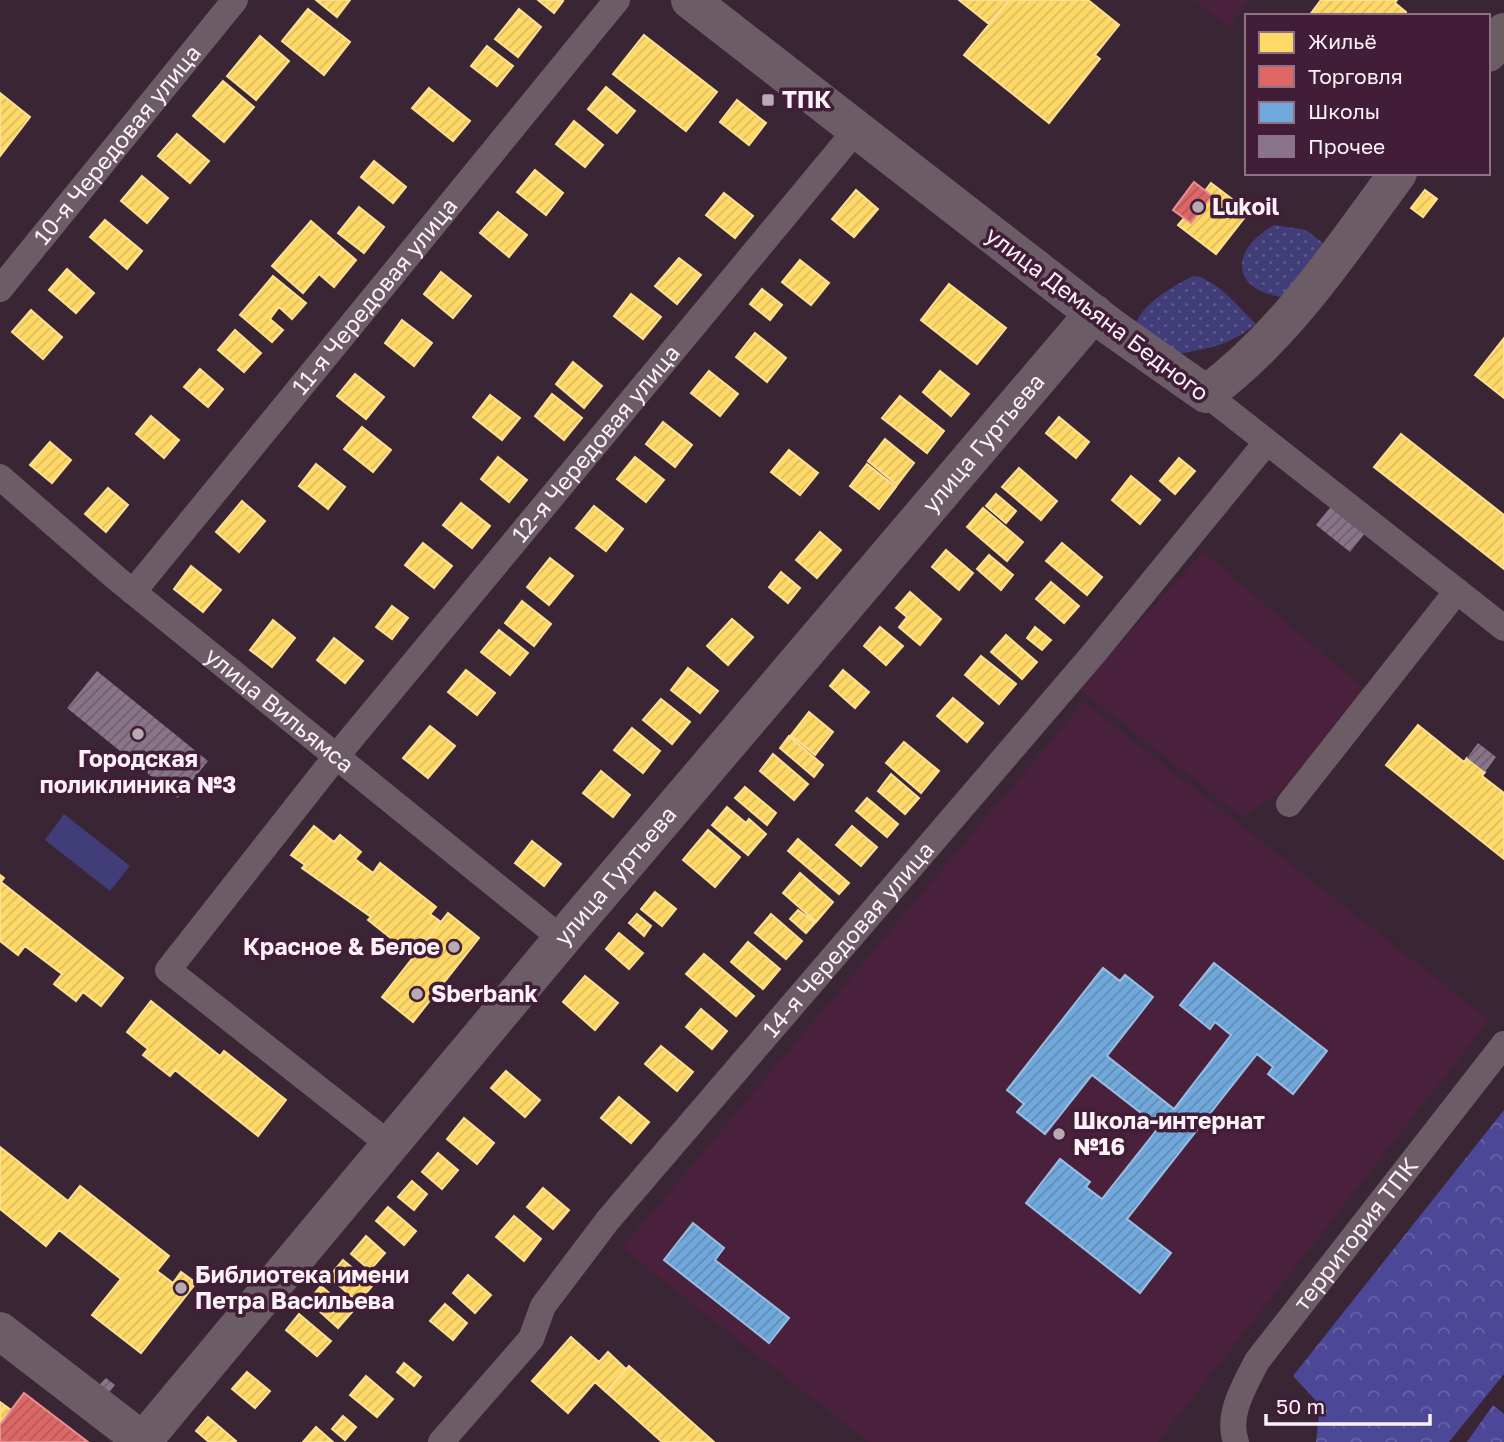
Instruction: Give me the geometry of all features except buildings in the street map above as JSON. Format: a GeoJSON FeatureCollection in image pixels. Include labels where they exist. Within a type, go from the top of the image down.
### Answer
{"type":"FeatureCollection","features":[{"type":"Feature","properties":{"kind":"main road","name":"улица Демьяна Бедного"},"geometry":{"type":"LineString","coordinates":[[690,0],[1094,313],[1206,394]]}},
{"type":"Feature","properties":{"kind":"main road"},"geometry":{"type":"LineString","coordinates":[[1490,50],[1504,32]]}},
{"type":"Feature","properties":{"kind":"main road"},"geometry":{"type":"LineString","coordinates":[[1206,394],[1234,373],[1287,319],[1396,175]]}},
{"type":"Feature","properties":{"kind":"main road","name":"улица Гуртьева"},"geometry":{"type":"LineString","coordinates":[[142,1442],[562,939],[1094,313]]}},
{"type":"Feature","properties":{"kind":"main road"},"geometry":{"type":"LineString","coordinates":[[0,1331],[142,1442]]}},
{"type":"Feature","properties":{"kind":"street","name":"10-я Чередовая улица"},"geometry":{"type":"LineString","coordinates":[[0,289],[235,0]]}},
{"type":"Feature","properties":{"kind":"street","name":"11-я Чередовая улица"},"geometry":{"type":"LineString","coordinates":[[133,592],[617,0]]}},
{"type":"Feature","properties":{"kind":"street","name":"12-я Чередовая улица"},"geometry":{"type":"LineString","coordinates":[[390,1145],[168,970],[335,758],[856,130]]}},
{"type":"Feature","properties":{"kind":"street","name":"улица Демьяна Бедного"},"geometry":{"type":"LineString","coordinates":[[1206,394],[1504,628]]}},
{"type":"Feature","properties":{"kind":"street","name":"14-я Чередовая улица"},"geometry":{"type":"LineString","coordinates":[[441,1442],[531,1339],[543,1306],[608,1220],[1095,652],[1266,443]]}},
{"type":"Feature","properties":{"kind":"street","name":"улица Вильямса"},"geometry":{"type":"LineString","coordinates":[[0,477],[133,592],[562,939]]}},
{"type":"Feature","properties":{"kind":"street"},"geometry":{"type":"LineString","coordinates":[[1289,804],[1457,591]]}},
{"type":"Feature","properties":{"kind":"street","name":"территория ТПК"},"geometry":{"type":"LineString","coordinates":[[1235,1439],[1233,1418],[1240,1393],[1257,1361],[1504,1044]]}},
{"type":"Feature","properties":{"kind":"shaded area"},"geometry":{"type":"Polygon","coordinates":[[[1194,0],[1249,0],[1228,27],[1194,0]]]}},
{"type":"Feature","properties":{"kind":"shaded area"},"geometry":{"type":"Polygon","coordinates":[[[1274,225],[1306,230],[1324,244],[1282,297],[1252,286],[1242,267],[1250,245],[1274,225]]]}},
{"type":"Feature","properties":{"kind":"shaded area"},"geometry":{"type":"Polygon","coordinates":[[[1194,276],[1219,288],[1256,324],[1220,345],[1178,354],[1135,326],[1138,318],[1151,303],[1194,276]]]}},
{"type":"Feature","properties":{"kind":"shaded area"},"geometry":{"type":"Polygon","coordinates":[[[1203,552],[1367,691],[1296,781],[1242,817],[1079,689],[1203,552]]]}},
{"type":"Feature","properties":{"kind":"shaded area","name":"Школа-интернат №16"},"geometry":{"type":"Polygon","coordinates":[[[1084,702],[1489,1020],[1158,1442],[868,1442],[622,1248],[1084,702]]]}},
{"type":"Feature","properties":{"kind":"shaded area"},"geometry":{"type":"Polygon","coordinates":[[[64,814],[130,866],[110,891],[45,840],[64,814]]]}},
{"type":"Feature","properties":{"kind":"green space"},"geometry":{"type":"Polygon","coordinates":[[[1504,1110],[1504,1374],[1449,1442],[1316,1442],[1320,1405],[1293,1376],[1504,1110]]]}},
{"type":"Feature","properties":{"kind":"green space"},"geometry":{"type":"Polygon","coordinates":[[[1493,1405],[1504,1414],[1504,1442],[1467,1442],[1493,1405]]]}},
{"type":"Feature","properties":{"kind":"place","name":"ТПК"},"geometry":{"type":"Point","coordinates":[768,100]}},
{"type":"Feature","properties":{"kind":"place","name":"Lukoil"},"geometry":{"type":"Point","coordinates":[1198,207]}},
{"type":"Feature","properties":{"kind":"place","name":"Городская поликлиника №3"},"geometry":{"type":"Point","coordinates":[138,734]}},
{"type":"Feature","properties":{"kind":"place","name":"Красное & Белое"},"geometry":{"type":"Point","coordinates":[454,947]}},
{"type":"Feature","properties":{"kind":"place","name":"Sberbank"},"geometry":{"type":"Point","coordinates":[417,994]}},
{"type":"Feature","properties":{"kind":"place","name":"Школа-интернат №16"},"geometry":{"type":"Point","coordinates":[1059,1134]}},
{"type":"Feature","properties":{"kind":"place","name":"Библиотека имени Петра Васильева"},"geometry":{"type":"Point","coordinates":[181,1288]}}]}
